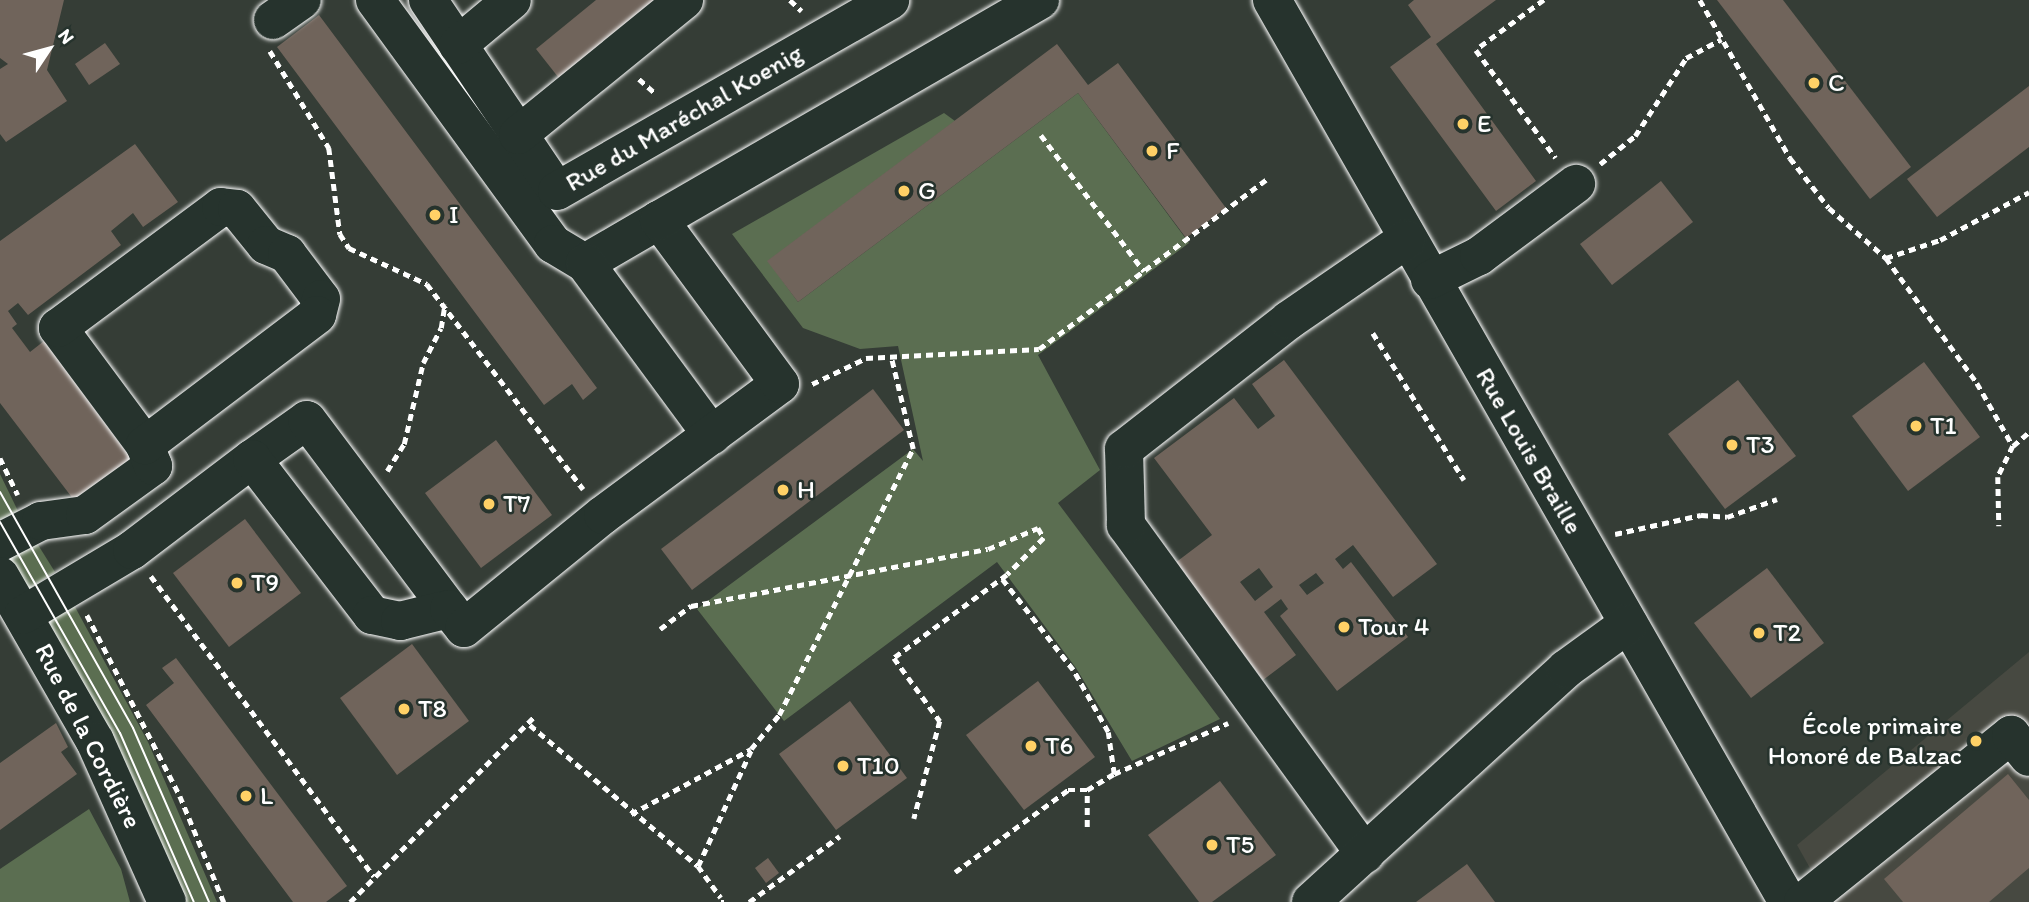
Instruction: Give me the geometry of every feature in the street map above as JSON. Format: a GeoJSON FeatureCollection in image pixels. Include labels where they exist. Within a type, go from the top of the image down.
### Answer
{"type":"FeatureCollection","features":[{"type":"Feature","properties":{"kind":"street"},"geometry":{"type":"LineString","coordinates":[[375,0],[553,244],[585,264],[712,435]]}},
{"type":"Feature","properties":{"kind":"street","name":"Rue du Maréchal Koenig"},"geometry":{"type":"LineString","coordinates":[[428,0],[556,191],[890,0]]}},
{"type":"Feature","properties":{"kind":"street"},"geometry":{"type":"LineString","coordinates":[[458,45],[512,0]]}},
{"type":"Feature","properties":{"kind":"street"},"geometry":{"type":"LineString","coordinates":[[518,135],[684,0]]}},
{"type":"Feature","properties":{"kind":"street"},"geometry":{"type":"LineString","coordinates":[[585,264],[1040,0]]}},
{"type":"Feature","properties":{"kind":"street","name":"Rue Louis Braille"},"geometry":{"type":"LineString","coordinates":[[1272,0],[1788,902]]}},
{"type":"Feature","properties":{"kind":"street"},"geometry":{"type":"LineString","coordinates":[[1430,280],[1479,256],[1576,184]]}},
{"type":"Feature","properties":{"kind":"street"},"geometry":{"type":"LineString","coordinates":[[17,534],[85,515],[153,466],[145,444],[58,328],[220,207],[237,209],[265,245],[287,254],[321,299],[317,315],[145,444]]}},
{"type":"Feature","properties":{"kind":"street"},"geometry":{"type":"LineString","coordinates":[[23,615],[132,550],[307,419],[464,628],[603,514],[780,384],[659,220]]}},
{"type":"Feature","properties":{"kind":"street"},"geometry":{"type":"LineString","coordinates":[[1365,854],[1126,525],[1124,449],[1281,326],[1407,240]]}},
{"type":"Feature","properties":{"kind":"street"},"geometry":{"type":"LineString","coordinates":[[252,459],[372,615],[400,621],[449,609]]}},
{"type":"Feature","properties":{"kind":"street","name":"Rue de la Cordière"},"geometry":{"type":"LineString","coordinates":[[0,576],[120,791],[167,902]]}},
{"type":"Feature","properties":{"kind":"street"},"geometry":{"type":"LineString","coordinates":[[1311,902],[1566,669],[1628,624]]}},
{"type":"Feature","properties":{"kind":"street"},"geometry":{"type":"LineString","coordinates":[[1803,902],[2011,735],[2029,757]]}},
{"type":"Feature","properties":{"kind":"path"},"geometry":{"type":"LineString","coordinates":[[1544,0],[1476,50],[1576,184],[1635,136],[1686,58],[1721,39]]}},
{"type":"Feature","properties":{"kind":"path"},"geometry":{"type":"LineString","coordinates":[[1700,0],[1790,158],[1829,208],[1885,258],[1977,383],[2013,446]]}},
{"type":"Feature","properties":{"kind":"path"},"geometry":{"type":"LineString","coordinates":[[288,10],[270,59],[329,148],[340,234],[349,248],[427,284],[445,304],[479,358],[603,514]]}},
{"type":"Feature","properties":{"kind":"path"},"geometry":{"type":"LineString","coordinates":[[616,58],[683,117]]}},
{"type":"Feature","properties":{"kind":"path"},"geometry":{"type":"LineString","coordinates":[[1041,135],[1144,271]]}},
{"type":"Feature","properties":{"kind":"path"},"geometry":{"type":"LineString","coordinates":[[780,384],[813,384],[866,358],[1039,349],[1266,180]]}},
{"type":"Feature","properties":{"kind":"path"},"geometry":{"type":"LineString","coordinates":[[1885,258],[1940,240],[2029,191]]}},
{"type":"Feature","properties":{"kind":"path"},"geometry":{"type":"LineString","coordinates":[[361,490],[390,468],[404,444],[423,363],[441,328],[445,304]]}},
{"type":"Feature","properties":{"kind":"path"},"geometry":{"type":"LineString","coordinates":[[1373,333],[1464,480]]}},
{"type":"Feature","properties":{"kind":"path"},"geometry":{"type":"LineString","coordinates":[[698,866],[751,749],[779,715],[913,449],[891,357]]}},
{"type":"Feature","properties":{"kind":"path"},"geometry":{"type":"LineString","coordinates":[[1999,526],[1998,477],[2013,446],[2029,432]]}},
{"type":"Feature","properties":{"kind":"path"},"geometry":{"type":"LineString","coordinates":[[0,458],[17,534]]}},
{"type":"Feature","properties":{"kind":"path"},"geometry":{"type":"LineString","coordinates":[[1576,534],[1606,517],[1615,534],[1701,515],[1727,517],[1777,499]]}},
{"type":"Feature","properties":{"kind":"path"},"geometry":{"type":"LineString","coordinates":[[660,629],[691,606],[988,549],[1038,528],[1044,538],[1002,579],[894,658],[940,721],[914,819]]}},
{"type":"Feature","properties":{"kind":"path"},"geometry":{"type":"LineString","coordinates":[[132,550],[374,876]]}},
{"type":"Feature","properties":{"kind":"path"},"geometry":{"type":"LineString","coordinates":[[1002,579],[1073,670],[1108,732],[1114,774]]}},
{"type":"Feature","properties":{"kind":"path"},"geometry":{"type":"LineString","coordinates":[[72,588],[180,796],[224,902]]}},
{"type":"Feature","properties":{"kind":"path"},"geometry":{"type":"LineString","coordinates":[[955,872],[1068,789],[1087,790],[1114,774],[1224,726],[1255,704]]}},
{"type":"Feature","properties":{"kind":"path"},"geometry":{"type":"LineString","coordinates":[[349,902],[530,725],[533,718]]}},
{"type":"Feature","properties":{"kind":"path"},"geometry":{"type":"LineString","coordinates":[[530,725],[631,814],[698,866],[722,901]]}},
{"type":"Feature","properties":{"kind":"path"},"geometry":{"type":"LineString","coordinates":[[631,814],[751,749]]}},
{"type":"Feature","properties":{"kind":"path"},"geometry":{"type":"LineString","coordinates":[[1087,790],[1087,827]]}},
{"type":"Feature","properties":{"kind":"path"},"geometry":{"type":"LineString","coordinates":[[749,902],[840,836]]}},
{"type":"Feature","properties":{"kind":"shaded area","name":"École primaire Honoré de Balzac"},"geometry":{"type":"Polygon","coordinates":[[[2029,652],[2029,902],[1829,902],[1797,845],[2029,652]]]}},
{"type":"Feature","properties":{"kind":"green space"},"geometry":{"type":"Polygon","coordinates":[[[1078,93],[1189,243],[1038,355],[1100,470],[1058,503],[1220,719],[1132,761],[1076,668],[997,562],[784,721],[697,609],[913,449],[923,461],[898,346],[860,349],[803,328],[732,234],[944,113],[955,121],[768,261],[798,302],[1078,93]]]}},
{"type":"Feature","properties":{"kind":"green space"},"geometry":{"type":"Polygon","coordinates":[[[0,474],[18,511],[0,522],[0,474]]]}},
{"type":"Feature","properties":{"kind":"green space"},"geometry":{"type":"Polygon","coordinates":[[[35,540],[55,572],[27,590],[6,557],[35,540]]]}},
{"type":"Feature","properties":{"kind":"green space"},"geometry":{"type":"Polygon","coordinates":[[[74,605],[148,742],[217,902],[183,902],[125,766],[48,620],[74,605]]]}},
{"type":"Feature","properties":{"kind":"green space"},"geometry":{"type":"Polygon","coordinates":[[[89,809],[121,869],[130,902],[0,902],[0,869],[89,809]]]}},
{"type":"Feature","properties":{"kind":"building"},"geometry":{"type":"Polygon","coordinates":[[[0,0],[64,0],[47,70],[67,101],[6,142],[0,134],[0,69],[8,64],[0,58],[0,0]]]}},
{"type":"Feature","properties":{"kind":"building"},"geometry":{"type":"Polygon","coordinates":[[[596,0],[663,0],[562,82],[536,49],[596,0]]]}},
{"type":"Feature","properties":{"kind":"building","name":"E"},"geometry":{"type":"Polygon","coordinates":[[[1414,0],[1496,0],[1436,44],[1536,181],[1496,211],[1390,67],[1431,37],[1408,5],[1414,0]]]}},
{"type":"Feature","properties":{"kind":"building","name":"C"},"geometry":{"type":"Polygon","coordinates":[[[1717,0],[1783,0],[1911,167],[1870,199],[1717,0]]]}},
{"type":"Feature","properties":{"kind":"building","name":"I"},"geometry":{"type":"Polygon","coordinates":[[[319,15],[597,388],[583,400],[572,384],[544,405],[277,47],[319,15]]]}},
{"type":"Feature","properties":{"kind":"building"},"geometry":{"type":"Polygon","coordinates":[[[105,43],[120,64],[89,85],[75,64],[105,43]]]}},
{"type":"Feature","properties":{"kind":"building","name":"G"},"geometry":{"type":"Polygon","coordinates":[[[1057,44],[1088,85],[1118,63],[1226,208],[1186,238],[1078,93],[798,302],[767,261],[1057,44]]]}},
{"type":"Feature","properties":{"kind":"building"},"geometry":{"type":"Polygon","coordinates":[[[2029,86],[2029,147],[1937,217],[1907,179],[2029,86]]]}},
{"type":"Feature","properties":{"kind":"building"},"geometry":{"type":"Polygon","coordinates":[[[135,144],[178,202],[143,227],[133,213],[111,231],[121,245],[28,315],[18,303],[8,311],[17,324],[12,328],[30,352],[44,341],[137,467],[80,508],[0,403],[0,241],[135,144]]]}},
{"type":"Feature","properties":{"kind":"building"},"geometry":{"type":"Polygon","coordinates":[[[1661,181],[1693,222],[1612,285],[1580,244],[1661,181]]]}},
{"type":"Feature","properties":{"kind":"building"},"geometry":{"type":"Polygon","coordinates":[[[1284,360],[1437,564],[1393,597],[1353,545],[1335,559],[1343,569],[1351,562],[1408,637],[1337,691],[1280,616],[1288,609],[1281,599],[1264,612],[1296,655],[1263,680],[1175,563],[1212,535],[1154,458],[1234,398],[1258,429],[1275,416],[1252,384],[1284,360]],[[1259,568],[1240,582],[1255,601],[1273,587],[1259,568]],[[1316,573],[1299,585],[1307,595],[1324,583],[1316,573]]]}},
{"type":"Feature","properties":{"kind":"building","name":"T1"},"geometry":{"type":"Polygon","coordinates":[[[1924,362],[1980,437],[1908,491],[1852,416],[1924,362]]]}},
{"type":"Feature","properties":{"kind":"building","name":"T3"},"geometry":{"type":"Polygon","coordinates":[[[1738,380],[1796,456],[1725,509],[1668,434],[1738,380]]]}},
{"type":"Feature","properties":{"kind":"building","name":"H"},"geometry":{"type":"Polygon","coordinates":[[[873,389],[904,430],[692,590],[661,549],[873,389]]]}},
{"type":"Feature","properties":{"kind":"building","name":"T7"},"geometry":{"type":"Polygon","coordinates":[[[496,440],[552,515],[481,568],[425,493],[496,440]]]}},
{"type":"Feature","properties":{"kind":"building","name":"T9"},"geometry":{"type":"Polygon","coordinates":[[[245,519],[301,593],[229,647],[173,573],[245,519]]]}},
{"type":"Feature","properties":{"kind":"building","name":"T2"},"geometry":{"type":"Polygon","coordinates":[[[1767,568],[1824,643],[1751,698],[1694,623],[1767,568]]]}},
{"type":"Feature","properties":{"kind":"building","name":"T8"},"geometry":{"type":"Polygon","coordinates":[[[412,644],[469,721],[397,775],[340,698],[412,644]]]}},
{"type":"Feature","properties":{"kind":"building","name":"L"},"geometry":{"type":"Polygon","coordinates":[[[176,658],[347,886],[326,902],[293,902],[146,705],[174,683],[162,668],[176,658]]]}},
{"type":"Feature","properties":{"kind":"building","name":"T6"},"geometry":{"type":"Polygon","coordinates":[[[1038,681],[1095,757],[1024,810],[966,735],[1038,681]]]}},
{"type":"Feature","properties":{"kind":"building","name":"T10"},"geometry":{"type":"Polygon","coordinates":[[[850,701],[907,778],[836,830],[779,754],[850,701]]]}},
{"type":"Feature","properties":{"kind":"building"},"geometry":{"type":"Polygon","coordinates":[[[56,723],[68,747],[61,752],[77,774],[0,830],[0,763],[56,723]]]}},
{"type":"Feature","properties":{"kind":"building"},"geometry":{"type":"Polygon","coordinates":[[[2008,774],[2029,800],[2029,868],[1989,902],[1903,902],[1884,879],[2008,774]]]}},
{"type":"Feature","properties":{"kind":"building","name":"T5"},"geometry":{"type":"Polygon","coordinates":[[[1220,781],[1276,855],[1212,902],[1199,902],[1148,835],[1220,781]]]}},
{"type":"Feature","properties":{"kind":"building"},"geometry":{"type":"Polygon","coordinates":[[[768,858],[779,873],[766,883],[755,868],[768,858]]]}},
{"type":"Feature","properties":{"kind":"building"},"geometry":{"type":"Polygon","coordinates":[[[1467,864],[1495,902],[1416,902],[1467,864]]]}},
{"type":"Feature","properties":{"kind":"tram line"},"geometry":{"type":"LineString","coordinates":[[0,492],[133,728],[209,902]]}},
{"type":"Feature","properties":{"kind":"tram line"},"geometry":{"type":"LineString","coordinates":[[0,522],[120,733],[194,902]]}},
{"type":"Feature","properties":{"kind":"place","name":"C"},"geometry":{"type":"Point","coordinates":[1814,83]}},
{"type":"Feature","properties":{"kind":"place","name":"E"},"geometry":{"type":"Point","coordinates":[1463,124]}},
{"type":"Feature","properties":{"kind":"place","name":"F"},"geometry":{"type":"Point","coordinates":[1152,151]}},
{"type":"Feature","properties":{"kind":"place","name":"G"},"geometry":{"type":"Point","coordinates":[904,191]}},
{"type":"Feature","properties":{"kind":"place","name":"I"},"geometry":{"type":"Point","coordinates":[435,215]}},
{"type":"Feature","properties":{"kind":"place","name":"T1"},"geometry":{"type":"Point","coordinates":[1916,426]}},
{"type":"Feature","properties":{"kind":"place","name":"T3"},"geometry":{"type":"Point","coordinates":[1732,445]}},
{"type":"Feature","properties":{"kind":"place","name":"H"},"geometry":{"type":"Point","coordinates":[783,490]}},
{"type":"Feature","properties":{"kind":"place","name":"T7"},"geometry":{"type":"Point","coordinates":[489,504]}},
{"type":"Feature","properties":{"kind":"place","name":"T9"},"geometry":{"type":"Point","coordinates":[237,583]}},
{"type":"Feature","properties":{"kind":"place","name":"Tour 4"},"geometry":{"type":"Point","coordinates":[1344,627]}},
{"type":"Feature","properties":{"kind":"place","name":"T2"},"geometry":{"type":"Point","coordinates":[1759,633]}},
{"type":"Feature","properties":{"kind":"place","name":"T8"},"geometry":{"type":"Point","coordinates":[404,709]}},
{"type":"Feature","properties":{"kind":"place","name":"École primaire Honoré de Balzac"},"geometry":{"type":"Point","coordinates":[1976,741]}},
{"type":"Feature","properties":{"kind":"place","name":"T6"},"geometry":{"type":"Point","coordinates":[1031,746]}},
{"type":"Feature","properties":{"kind":"place","name":"T10"},"geometry":{"type":"Point","coordinates":[843,766]}},
{"type":"Feature","properties":{"kind":"place","name":"L"},"geometry":{"type":"Point","coordinates":[246,796]}},
{"type":"Feature","properties":{"kind":"place","name":"T5"},"geometry":{"type":"Point","coordinates":[1212,845]}}]}
